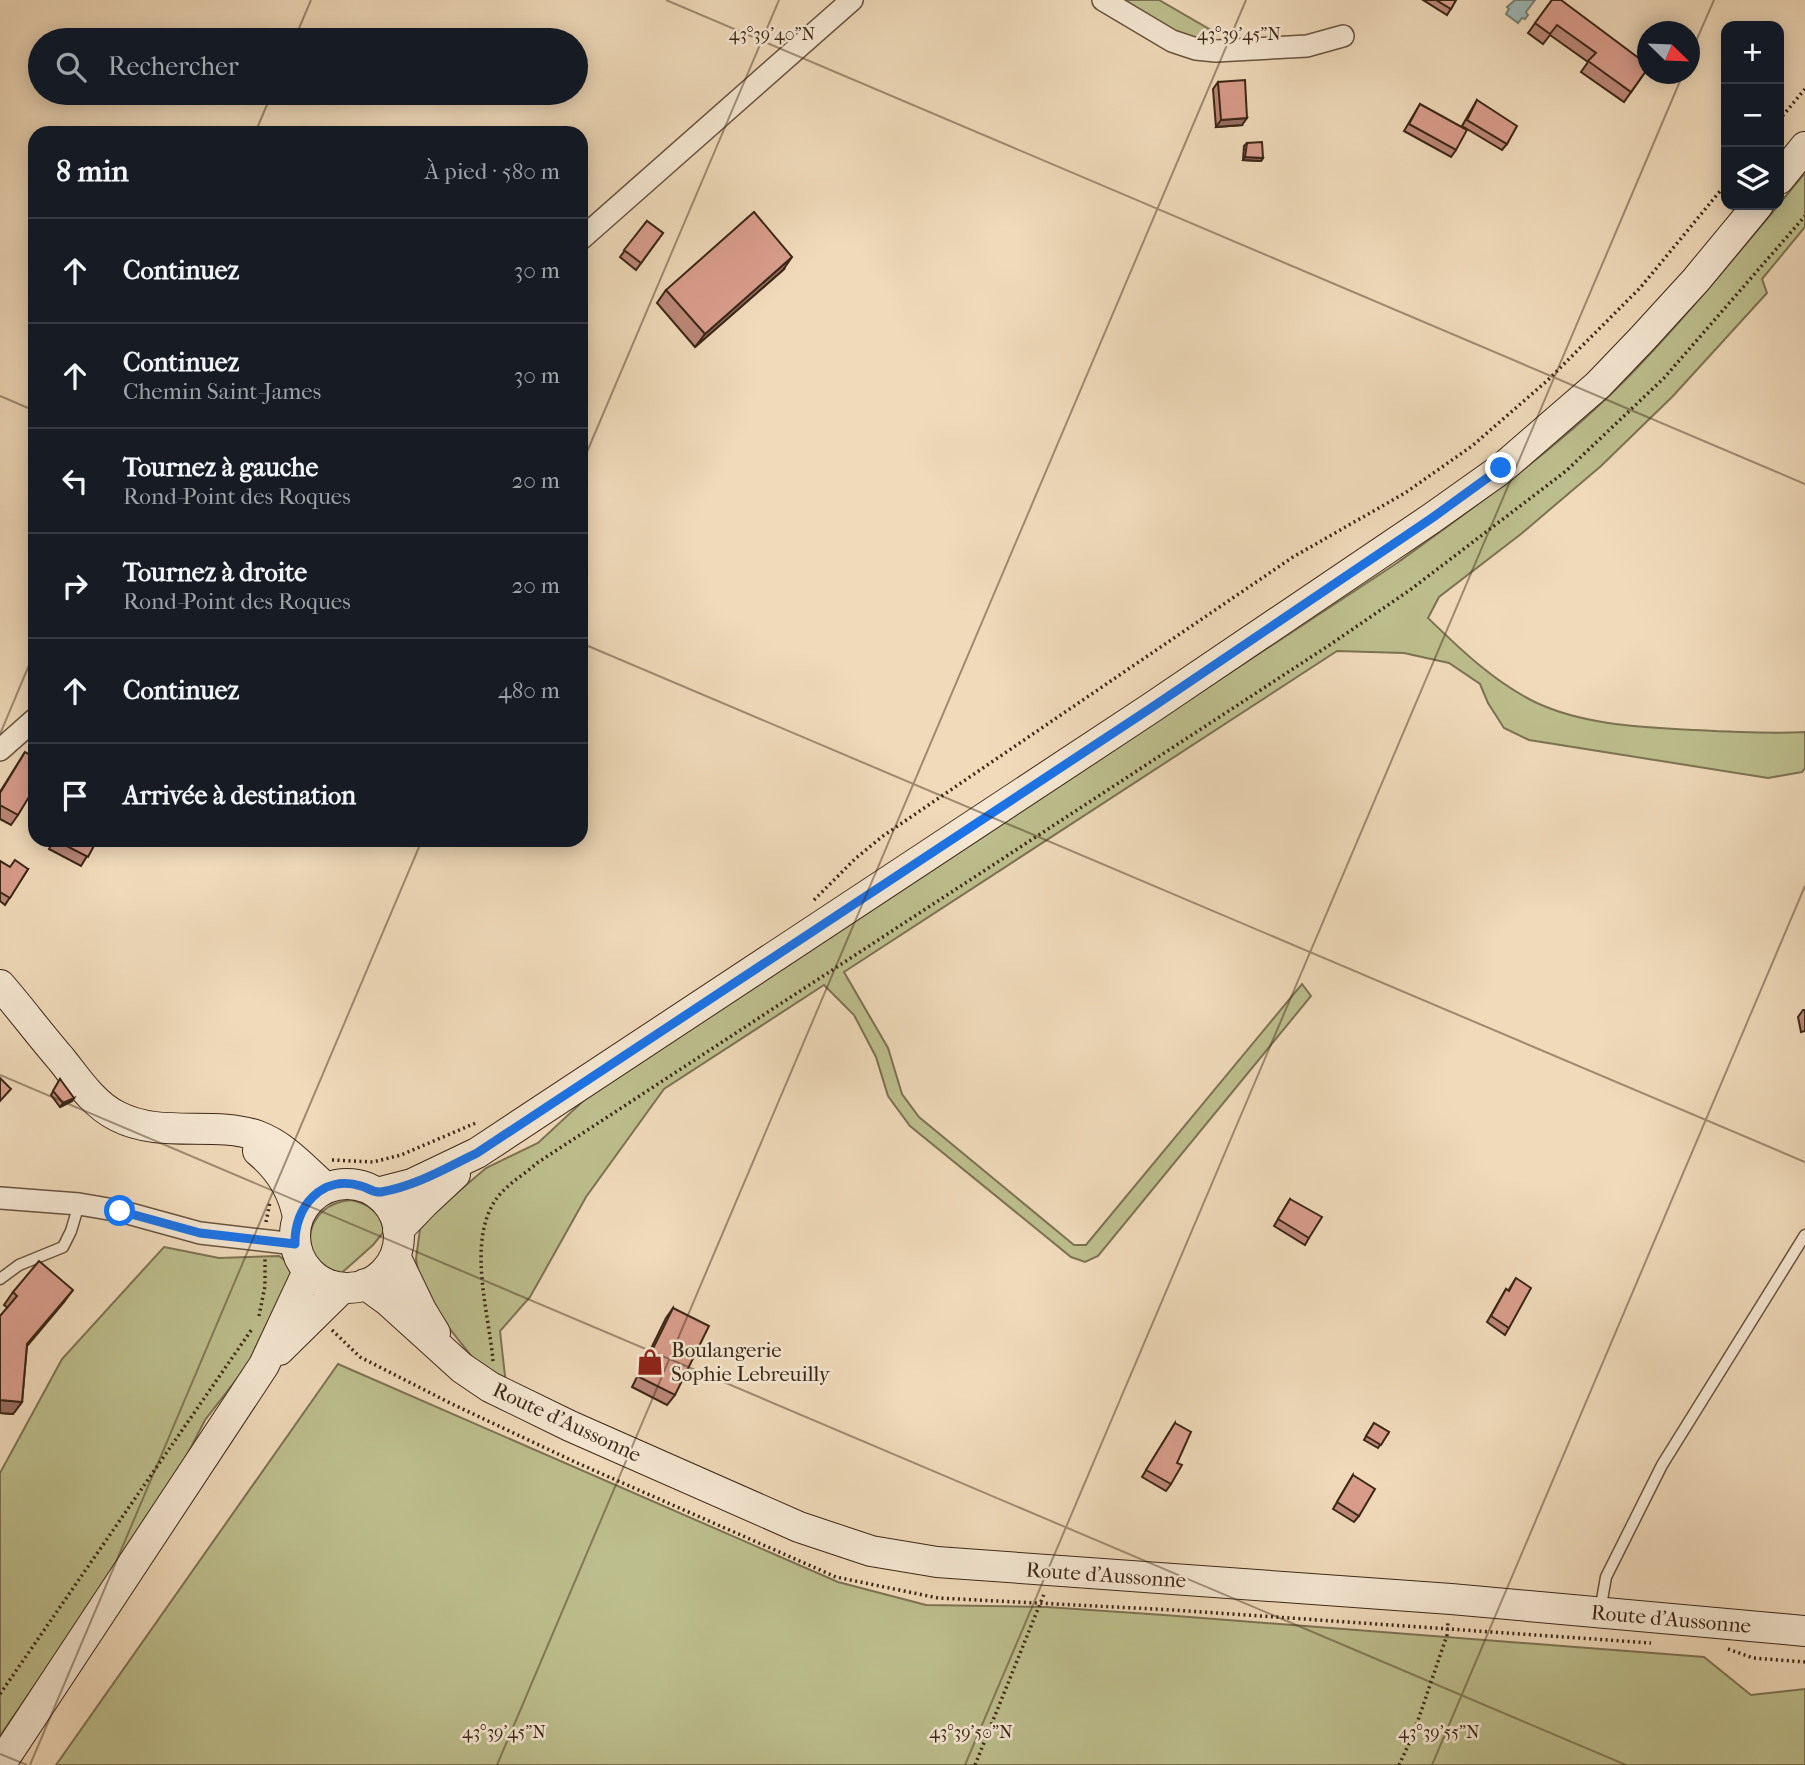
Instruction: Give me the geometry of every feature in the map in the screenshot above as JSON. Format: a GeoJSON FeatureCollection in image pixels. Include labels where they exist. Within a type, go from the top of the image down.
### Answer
{"type":"FeatureCollection","features":[{"type":"Feature","properties":{"kind":"main road"},"geometry":{"type":"LineString","coordinates":[[1784,173],[1805,147]]}},
{"type":"Feature","properties":{"kind":"main road"},"geometry":{"type":"LineString","coordinates":[[377,1193],[412,1184],[477,1153],[1151,708],[1421,526],[1501,468],[1598,385],[1696,280],[1754,210]]}},
{"type":"Feature","properties":{"kind":"main road"},"geometry":{"type":"LineString","coordinates":[[0,985],[90,1095],[114,1115],[136,1125],[229,1131],[257,1136],[343,1184],[361,1185],[377,1193],[392,1209],[396,1243]]}},
{"type":"Feature","properties":{"kind":"main road"},"geometry":{"type":"LineString","coordinates":[[229,1131],[262,1154],[280,1172],[288,1185],[300,1258],[308,1270],[329,1285],[354,1286]]}},
{"type":"Feature","properties":{"kind":"main road"},"geometry":{"type":"LineString","coordinates":[[264,1365],[354,1286],[388,1268],[396,1243],[424,1203],[477,1153]]}},
{"type":"Feature","properties":{"kind":"main road"},"geometry":{"type":"LineString","coordinates":[[297,1230],[305,1205],[314,1195],[325,1174]]}},
{"type":"Feature","properties":{"kind":"main road","name":"Route d'Aussonne"},"geometry":{"type":"LineString","coordinates":[[396,1243],[421,1310],[450,1357]]}},
{"type":"Feature","properties":{"kind":"main road"},"geometry":{"type":"LineString","coordinates":[[0,1765],[264,1365],[308,1270]]}},
{"type":"Feature","properties":{"kind":"main road","name":"Route d'Aussonne"},"geometry":{"type":"LineString","coordinates":[[354,1286],[387,1300],[450,1357],[489,1387],[570,1426],[799,1527],[871,1551],[937,1562],[1048,1572],[1451,1599],[1805,1631]]}},
{"type":"Feature","properties":{"kind":"street"},"geometry":{"type":"LineString","coordinates":[[588,233],[852,0]]}},
{"type":"Feature","properties":{"kind":"street"},"geometry":{"type":"LineString","coordinates":[[1103,0],[1172,41],[1196,49],[1216,51],[1307,46],[1343,36]]}},
{"type":"Feature","properties":{"kind":"street"},"geometry":{"type":"LineString","coordinates":[[0,750],[28,725]]}},
{"type":"Feature","properties":{"kind":"street"},"geometry":{"type":"LineString","coordinates":[[0,1198],[79,1204],[120,1211],[200,1233],[297,1230]]}},
{"type":"Feature","properties":{"kind":"lane"},"geometry":{"type":"LineString","coordinates":[[0,1279],[19,1265],[63,1247],[79,1204]]}},
{"type":"Feature","properties":{"kind":"lane"},"geometry":{"type":"LineString","coordinates":[[1600,1613],[1606,1577],[1662,1465],[1805,1235]]}},
{"type":"Feature","properties":{"kind":"path"},"geometry":{"type":"LineString","coordinates":[[1784,115],[1805,89]]}},
{"type":"Feature","properties":{"kind":"path"},"geometry":{"type":"LineString","coordinates":[[807,906],[883,836],[1293,557],[1405,492],[1472,446],[1548,380],[1640,288],[1721,190]]}},
{"type":"Feature","properties":{"kind":"path"},"geometry":{"type":"LineString","coordinates":[[489,1387],[494,1374],[481,1266],[483,1228],[497,1197],[537,1163],[1328,646],[1487,533],[1566,471],[1664,378],[1805,216]]}},
{"type":"Feature","properties":{"kind":"path"},"geometry":{"type":"LineString","coordinates":[[325,1174],[401,1155],[479,1121]]}},
{"type":"Feature","properties":{"kind":"path"},"geometry":{"type":"LineString","coordinates":[[0,1694],[252,1330],[258,1319],[265,1286],[265,1253]]}},
{"type":"Feature","properties":{"kind":"path"},"geometry":{"type":"LineString","coordinates":[[330,1328],[360,1357],[450,1403]]}},
{"type":"Feature","properties":{"kind":"path"},"geometry":{"type":"LineString","coordinates":[[975,1765],[1041,1602],[1048,1572]]}},
{"type":"Feature","properties":{"kind":"path"},"geometry":{"type":"LineString","coordinates":[[1399,1765],[1412,1735],[1447,1629],[1451,1599]]}},
{"type":"Feature","properties":{"kind":"path"},"geometry":{"type":"LineString","coordinates":[[1041,1602],[1654,1643]]}},
{"type":"Feature","properties":{"kind":"path"},"geometry":{"type":"LineString","coordinates":[[1723,1648],[1753,1658],[1805,1662]]}},
{"type":"Feature","properties":{"kind":"green space"},"geometry":{"type":"Polygon","coordinates":[[[1116,0],[1159,0],[1216,33],[1206,44],[1181,39],[1116,0]]]}},
{"type":"Feature","properties":{"kind":"green space"},"geometry":{"type":"Polygon","coordinates":[[[1805,173],[1805,227],[1762,279],[1767,293],[1673,396],[1601,466],[1521,534],[1439,597],[1428,618],[1466,654],[1507,686],[1537,703],[1574,716],[1654,728],[1805,732],[1805,768],[1802,772],[1768,778],[1529,740],[1504,728],[1480,684],[1449,663],[1404,653],[1337,651],[844,972],[888,1048],[902,1094],[919,1117],[1074,1245],[1086,1245],[1302,984],[1311,996],[1098,1256],[1085,1262],[1071,1257],[910,1126],[888,1096],[876,1057],[854,1015],[824,985],[664,1089],[586,1197],[530,1297],[500,1331],[506,1385],[473,1358],[422,1294],[416,1259],[420,1229],[437,1210],[486,1168],[538,1143],[595,1090],[1397,563],[1490,495],[1580,423],[1635,370],[1774,210],[1784,210],[1784,198],[1805,173]]]}},
{"type":"Feature","properties":{"kind":"green space"},"geometry":{"type":"Polygon","coordinates":[[[351,1200],[373,1210],[386,1229],[373,1245],[337,1277],[315,1257],[311,1232],[323,1211],[335,1204],[351,1200]]]}},
{"type":"Feature","properties":{"kind":"green space"},"geometry":{"type":"Polygon","coordinates":[[[164,1247],[219,1258],[279,1256],[290,1264],[292,1283],[264,1344],[205,1420],[171,1486],[0,1736],[0,1473],[62,1359],[164,1247]]]}},
{"type":"Feature","properties":{"kind":"green space"},"geometry":{"type":"Polygon","coordinates":[[[338,1364],[838,1582],[926,1605],[1047,1607],[1704,1657],[1751,1695],[1805,1689],[1805,1765],[56,1765],[338,1364]]]}},
{"type":"Feature","properties":{"kind":"water"},"geometry":{"type":"Polygon","coordinates":[[[1515,0],[1535,0],[1526,12],[1528,15],[1518,23],[1506,14],[1509,9],[1507,7],[1515,0]]]}},
{"type":"Feature","properties":{"kind":"building"},"geometry":{"type":"Polygon","coordinates":[[[1436,0],[1456,0],[1451,9],[1436,0]]]}},
{"type":"Feature","properties":{"kind":"building"},"geometry":{"type":"Polygon","coordinates":[[[1552,0],[1561,0],[1637,57],[1637,84],[1631,92],[1588,61],[1596,53],[1557,25],[1550,34],[1535,23],[1552,0]]]}},
{"type":"Feature","properties":{"kind":"building"},"geometry":{"type":"Polygon","coordinates":[[[1245,80],[1247,118],[1221,120],[1218,82],[1245,80]]]}},
{"type":"Feature","properties":{"kind":"building"},"geometry":{"type":"Polygon","coordinates":[[[1477,100],[1517,126],[1507,144],[1467,120],[1477,100]]]}},
{"type":"Feature","properties":{"kind":"building"},"geometry":{"type":"Polygon","coordinates":[[[1420,104],[1467,130],[1456,150],[1409,124],[1420,104]]]}},
{"type":"Feature","properties":{"kind":"building"},"geometry":{"type":"Polygon","coordinates":[[[1262,142],[1263,158],[1245,157],[1247,143],[1262,142]]]}},
{"type":"Feature","properties":{"kind":"building"},"geometry":{"type":"Polygon","coordinates":[[[754,212],[792,257],[705,334],[666,290],[754,212]]]}},
{"type":"Feature","properties":{"kind":"building"},"geometry":{"type":"Polygon","coordinates":[[[647,221],[663,233],[641,263],[624,250],[647,221]]]}},
{"type":"Feature","properties":{"kind":"building"},"geometry":{"type":"Polygon","coordinates":[[[25,752],[28,754],[28,799],[18,815],[0,805],[0,793],[25,752]]]}},
{"type":"Feature","properties":{"kind":"building"},"geometry":{"type":"Polygon","coordinates":[[[69,847],[93,847],[88,857],[69,847]]]}},
{"type":"Feature","properties":{"kind":"building"},"geometry":{"type":"Polygon","coordinates":[[[15,860],[28,869],[10,898],[0,892],[0,861],[10,867],[15,860]]]}},
{"type":"Feature","properties":{"kind":"building"},"geometry":{"type":"Polygon","coordinates":[[[0,1078],[11,1089],[0,1101],[0,1078]]]}},
{"type":"Feature","properties":{"kind":"building"},"geometry":{"type":"Polygon","coordinates":[[[60,1079],[74,1098],[63,1103],[53,1091],[60,1079]]]}},
{"type":"Feature","properties":{"kind":"building"},"geometry":{"type":"Polygon","coordinates":[[[1290,1199],[1322,1217],[1309,1238],[1278,1219],[1290,1199]]]}},
{"type":"Feature","properties":{"kind":"building"},"geometry":{"type":"Polygon","coordinates":[[[39,1261],[73,1290],[27,1344],[22,1402],[0,1400],[0,1316],[17,1296],[13,1292],[39,1261]]]}},
{"type":"Feature","properties":{"kind":"building"},"geometry":{"type":"Polygon","coordinates":[[[1516,1278],[1531,1288],[1509,1328],[1491,1316],[1506,1289],[1509,1291],[1516,1278]]]}},
{"type":"Feature","properties":{"kind":"building"},"geometry":{"type":"Polygon","coordinates":[[[673,1308],[709,1326],[675,1395],[639,1377],[673,1308]]]}},
{"type":"Feature","properties":{"kind":"building"},"geometry":{"type":"Polygon","coordinates":[[[1175,1423],[1191,1432],[1177,1463],[1182,1465],[1171,1484],[1146,1470],[1175,1423]]]}},
{"type":"Feature","properties":{"kind":"building"},"geometry":{"type":"Polygon","coordinates":[[[1374,1423],[1389,1432],[1381,1445],[1366,1436],[1374,1423]]]}},
{"type":"Feature","properties":{"kind":"building"},"geometry":{"type":"Polygon","coordinates":[[[1353,1475],[1375,1489],[1359,1516],[1337,1502],[1353,1475]]]}},
{"type":"Feature","properties":{"kind":"place","name":"Boulangerie Sophie Lebreuilly"},"geometry":{"type":"Point","coordinates":[650,1362]}},
{"type":"Feature","properties":{"kind":"route"},"geometry":{"type":"LineString","coordinates":[[120,1211],[200,1233],[295,1244],[298,1217],[314,1195],[326,1188],[343,1184],[361,1185],[377,1193],[412,1184],[477,1153],[1151,708],[1432,518],[1501,468]]}}]}
